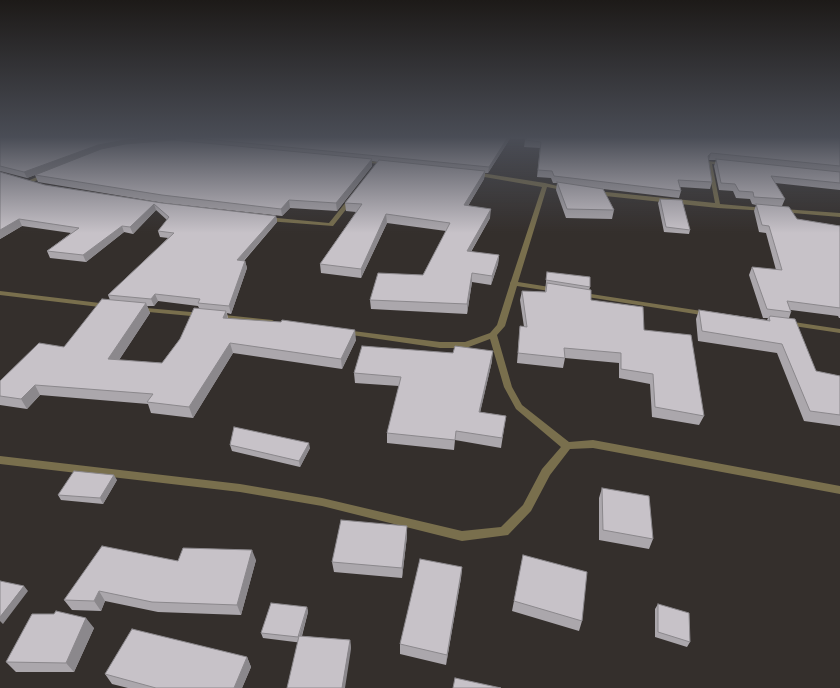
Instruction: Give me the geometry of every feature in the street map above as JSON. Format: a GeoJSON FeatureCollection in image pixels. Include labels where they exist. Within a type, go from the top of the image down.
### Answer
{"type":"FeatureCollection","features":[{"type":"Feature","properties":{"kind":"street"},"geometry":{"type":"LineString","coordinates":[[710,169],[718,206]]}},
{"type":"Feature","properties":{"kind":"street"},"geometry":{"type":"LineString","coordinates":[[28,182],[50,173]]}},
{"type":"Feature","properties":{"kind":"street"},"geometry":{"type":"LineString","coordinates":[[466,173],[575,190]]}},
{"type":"Feature","properties":{"kind":"street"},"geometry":{"type":"LineString","coordinates":[[21,180],[42,186]]}},
{"type":"Feature","properties":{"kind":"street"},"geometry":{"type":"LineString","coordinates":[[337,331],[440,345],[466,345],[493,335],[501,326],[513,283],[545,185]]}},
{"type":"Feature","properties":{"kind":"street"},"geometry":{"type":"LineString","coordinates":[[589,192],[718,206],[840,215]]}},
{"type":"Feature","properties":{"kind":"street"},"geometry":{"type":"LineString","coordinates":[[260,218],[330,226],[355,196]]}},
{"type":"Feature","properties":{"kind":"street"},"geometry":{"type":"LineString","coordinates":[[513,283],[718,315]]}},
{"type":"Feature","properties":{"kind":"street"},"geometry":{"type":"LineString","coordinates":[[0,293],[116,307]]}},
{"type":"Feature","properties":{"kind":"street"},"geometry":{"type":"LineString","coordinates":[[132,308],[282,323]]}},
{"type":"Feature","properties":{"kind":"street"},"geometry":{"type":"LineString","coordinates":[[780,323],[840,331]]}},
{"type":"Feature","properties":{"kind":"street"},"geometry":{"type":"LineString","coordinates":[[493,335],[508,387],[519,407],[567,446],[593,444],[840,490]]}},
{"type":"Feature","properties":{"kind":"street"},"geometry":{"type":"LineString","coordinates":[[0,460],[240,488],[322,502],[462,536],[504,532],[527,508],[546,472],[567,446]]}},
{"type":"Feature","properties":{"kind":"building"},"geometry":{"type":"Polygon","coordinates":[[[12,169],[32,169],[24,172],[12,169]]]}},
{"type":"Feature","properties":{"kind":"building"},"geometry":{"type":"Polygon","coordinates":[[[50,169],[364,169],[336,203],[289,200],[281,209],[162,195],[35,175],[50,169]]]}},
{"type":"Feature","properties":{"kind":"building"},"geometry":{"type":"Polygon","coordinates":[[[372,169],[467,169],[485,171],[464,205],[491,209],[467,251],[499,255],[492,276],[472,273],[467,304],[370,300],[378,273],[423,275],[450,223],[386,214],[361,269],[320,264],[362,204],[345,203],[372,169]]]}},
{"type":"Feature","properties":{"kind":"building"},"geometry":{"type":"Polygon","coordinates":[[[710,169],[712,182],[678,180],[681,191],[554,176],[552,171],[538,170],[710,169]]]}},
{"type":"Feature","properties":{"kind":"building"},"geometry":{"type":"Polygon","coordinates":[[[718,169],[812,169],[840,172],[840,183],[771,176],[785,199],[754,197],[753,192],[739,191],[735,184],[721,183],[718,169]]]}},
{"type":"Feature","properties":{"kind":"building"},"geometry":{"type":"Polygon","coordinates":[[[0,172],[45,185],[162,203],[276,216],[237,260],[245,261],[229,306],[198,303],[200,299],[155,294],[151,299],[108,295],[174,233],[158,231],[169,217],[154,204],[130,227],[122,226],[83,255],[47,251],[79,228],[19,219],[0,230],[0,172]]]}},
{"type":"Feature","properties":{"kind":"building"},"geometry":{"type":"Polygon","coordinates":[[[557,182],[603,189],[614,210],[567,209],[557,182]]]}},
{"type":"Feature","properties":{"kind":"building"},"geometry":{"type":"Polygon","coordinates":[[[660,199],[682,200],[690,230],[666,227],[660,199]]]}},
{"type":"Feature","properties":{"kind":"building"},"geometry":{"type":"Polygon","coordinates":[[[756,204],[789,207],[797,219],[840,226],[840,308],[787,301],[791,312],[767,309],[752,267],[782,270],[769,226],[762,225],[756,204]]]}},
{"type":"Feature","properties":{"kind":"building"},"geometry":{"type":"Polygon","coordinates":[[[547,272],[590,277],[590,287],[546,280],[547,272]]]}},
{"type":"Feature","properties":{"kind":"building"},"geometry":{"type":"Polygon","coordinates":[[[547,283],[591,290],[591,300],[643,307],[644,330],[691,335],[704,416],[655,407],[653,374],[621,369],[621,353],[564,348],[565,358],[518,353],[520,326],[527,327],[522,291],[546,292],[547,283]]]}},
{"type":"Feature","properties":{"kind":"building"},"geometry":{"type":"Polygon","coordinates":[[[102,299],[146,303],[108,359],[162,363],[180,339],[194,308],[226,311],[223,318],[281,322],[282,320],[355,330],[341,359],[230,343],[189,407],[147,402],[153,394],[35,385],[21,399],[0,396],[0,381],[39,343],[64,347],[102,299]]]}},
{"type":"Feature","properties":{"kind":"building"},"geometry":{"type":"Polygon","coordinates":[[[699,310],[770,321],[770,316],[795,319],[816,371],[840,376],[840,415],[810,411],[782,344],[702,331],[699,310]]]}},
{"type":"Feature","properties":{"kind":"building"},"geometry":{"type":"Polygon","coordinates":[[[362,346],[453,353],[455,346],[493,351],[479,412],[506,416],[502,438],[456,431],[455,440],[387,433],[401,377],[354,373],[362,346]]]}},
{"type":"Feature","properties":{"kind":"building"},"geometry":{"type":"Polygon","coordinates":[[[234,427],[309,443],[299,461],[230,445],[234,427]]]}},
{"type":"Feature","properties":{"kind":"building"},"geometry":{"type":"Polygon","coordinates":[[[74,471],[114,475],[100,498],[58,495],[74,471]]]}},
{"type":"Feature","properties":{"kind":"building"},"geometry":{"type":"Polygon","coordinates":[[[602,488],[649,496],[653,539],[603,530],[602,488]]]}},
{"type":"Feature","properties":{"kind":"building"},"geometry":{"type":"Polygon","coordinates":[[[341,520],[407,526],[402,568],[332,562],[341,520]]]}},
{"type":"Feature","properties":{"kind":"building"},"geometry":{"type":"Polygon","coordinates":[[[102,546],[178,561],[183,548],[252,550],[237,605],[152,602],[99,591],[94,601],[64,600],[102,546]]]}},
{"type":"Feature","properties":{"kind":"building"},"geometry":{"type":"Polygon","coordinates":[[[523,555],[587,572],[582,621],[514,601],[523,555]]]}},
{"type":"Feature","properties":{"kind":"building"},"geometry":{"type":"Polygon","coordinates":[[[420,559],[462,567],[447,655],[400,644],[420,559]]]}},
{"type":"Feature","properties":{"kind":"building"},"geometry":{"type":"Polygon","coordinates":[[[0,581],[24,586],[0,617],[0,581]]]}},
{"type":"Feature","properties":{"kind":"building"},"geometry":{"type":"Polygon","coordinates":[[[271,603],[307,607],[298,637],[261,633],[271,603]]]}},
{"type":"Feature","properties":{"kind":"building"},"geometry":{"type":"Polygon","coordinates":[[[658,604],[689,613],[690,642],[658,632],[658,604]]]}},
{"type":"Feature","properties":{"kind":"building"},"geometry":{"type":"Polygon","coordinates":[[[56,611],[86,618],[66,663],[6,662],[32,614],[54,614],[56,611]]]}},
{"type":"Feature","properties":{"kind":"building"},"geometry":{"type":"Polygon","coordinates":[[[132,629],[247,657],[234,688],[156,688],[105,674],[132,629]]]}},
{"type":"Feature","properties":{"kind":"building"},"geometry":{"type":"Polygon","coordinates":[[[299,636],[350,640],[342,688],[287,688],[299,636]]]}},
{"type":"Feature","properties":{"kind":"building"},"geometry":{"type":"Polygon","coordinates":[[[455,678],[501,688],[453,688],[455,678]]]}}]}
